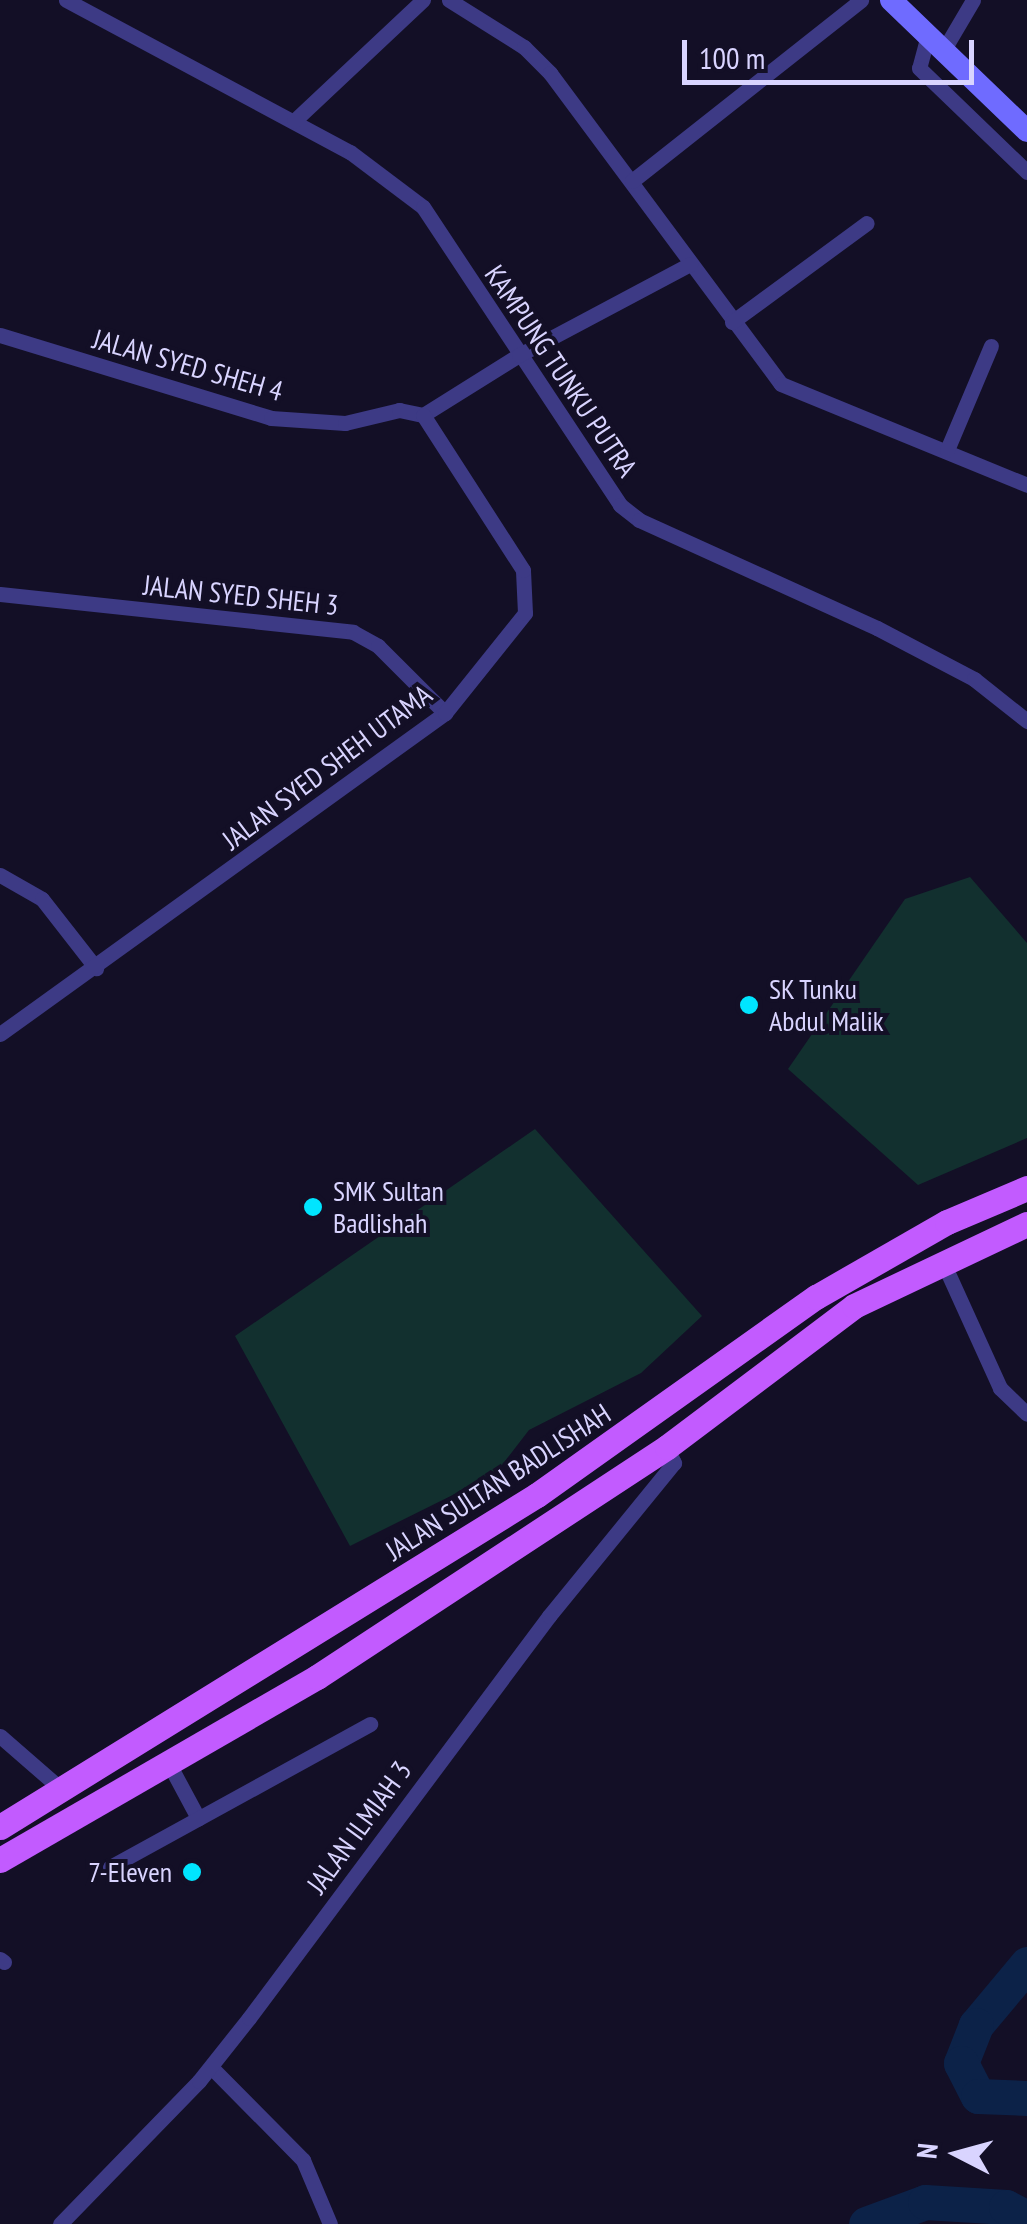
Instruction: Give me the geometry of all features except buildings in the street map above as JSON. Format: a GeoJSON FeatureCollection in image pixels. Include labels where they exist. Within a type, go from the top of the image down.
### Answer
{"type":"FeatureCollection","features":[{"type":"Feature","properties":{"kind":"main road","name":"JALAN SULTAN BADLISHAH"},"geometry":{"type":"LineString","coordinates":[[0,1826],[362,1607],[599,1454],[816,1297],[947,1222],[1027,1188]]}},
{"type":"Feature","properties":{"kind":"main road"},"geometry":{"type":"LineString","coordinates":[[0,1860],[382,1634],[666,1447],[854,1306],[942,1260],[1027,1224]]}},
{"type":"Feature","properties":{"kind":"main road"},"geometry":{"type":"LineString","coordinates":[[362,1607],[356,1630],[363,1636],[382,1634]]}},
{"type":"Feature","properties":{"kind":"street","name":"KAMPUNG TUNKU PUTRA"},"geometry":{"type":"LineString","coordinates":[[66,0],[350,152],[423,206],[620,506],[639,520],[877,628],[974,679],[1027,721]]}},
{"type":"Feature","properties":{"kind":"street"},"geometry":{"type":"LineString","coordinates":[[294,121],[424,0]]}},
{"type":"Feature","properties":{"kind":"street"},"geometry":{"type":"LineString","coordinates":[[449,0],[540,62],[781,384],[1027,485]]}},
{"type":"Feature","properties":{"kind":"street"},"geometry":{"type":"LineString","coordinates":[[632,182],[861,0]]}},
{"type":"Feature","properties":{"kind":"street"},"geometry":{"type":"LineString","coordinates":[[891,0],[1027,131]]}},
{"type":"Feature","properties":{"kind":"street"},"geometry":{"type":"LineString","coordinates":[[973,0],[935,43],[919,68],[1027,172]]}},
{"type":"Feature","properties":{"kind":"street"},"geometry":{"type":"LineString","coordinates":[[732,322],[868,223]]}},
{"type":"Feature","properties":{"kind":"street"},"geometry":{"type":"LineString","coordinates":[[424,415],[519,355],[690,264]]}},
{"type":"Feature","properties":{"kind":"street","name":"JALAN SYED SHEH 4"},"geometry":{"type":"LineString","coordinates":[[0,335],[270,418],[344,423],[399,410],[424,415]]}},
{"type":"Feature","properties":{"kind":"street"},"geometry":{"type":"LineString","coordinates":[[947,450],[991,346]]}},
{"type":"Feature","properties":{"kind":"street","name":"JALAN SYED SHEH UTAMA"},"geometry":{"type":"LineString","coordinates":[[0,1034],[445,713],[525,613],[528,592],[523,570],[424,415]]}},
{"type":"Feature","properties":{"kind":"street","name":"JALAN SYED SHEH 3"},"geometry":{"type":"LineString","coordinates":[[0,594],[352,632],[378,646],[445,713]]}},
{"type":"Feature","properties":{"kind":"street"},"geometry":{"type":"LineString","coordinates":[[0,875],[42,899],[96,968]]}},
{"type":"Feature","properties":{"kind":"street"},"geometry":{"type":"LineString","coordinates":[[942,1260],[1000,1388],[1027,1414]]}},
{"type":"Feature","properties":{"kind":"street","name":"JALAN ILMIAH 3"},"geometry":{"type":"LineString","coordinates":[[60,2224],[210,2067],[549,1616],[674,1464],[666,1447]]}},
{"type":"Feature","properties":{"kind":"street"},"geometry":{"type":"LineString","coordinates":[[110,1867],[370,1724]]}},
{"type":"Feature","properties":{"kind":"street"},"geometry":{"type":"LineString","coordinates":[[3,1743],[61,1790]]}},
{"type":"Feature","properties":{"kind":"street"},"geometry":{"type":"LineString","coordinates":[[168,1762],[198,1818]]}},
{"type":"Feature","properties":{"kind":"street"},"geometry":{"type":"LineString","coordinates":[[210,2067],[303,2160],[330,2224]]}},
{"type":"Feature","properties":{"kind":"green space"},"geometry":{"type":"Polygon","coordinates":[[[970,877],[1027,943],[1027,1138],[918,1185],[788,1069],[905,899],[970,877]]]}},
{"type":"Feature","properties":{"kind":"green space"},"geometry":{"type":"Polygon","coordinates":[[[535,1129],[702,1316],[641,1373],[529,1430],[495,1474],[350,1546],[235,1336],[535,1129]]]}},
{"type":"Feature","properties":{"kind":"waterway"},"geometry":{"type":"LineString","coordinates":[[1027,1964],[976,2025],[961,2063],[978,2096],[1027,2098]]}},
{"type":"Feature","properties":{"kind":"waterway"},"geometry":{"type":"LineString","coordinates":[[866,2224],[925,2202],[1006,2207],[1027,2218]]}},
{"type":"Feature","properties":{"kind":"place","name":"SK Tunku Abdul Malik"},"geometry":{"type":"Point","coordinates":[749,1005]}},
{"type":"Feature","properties":{"kind":"place","name":"SMK Sultan Badlishah"},"geometry":{"type":"Point","coordinates":[313,1207]}},
{"type":"Feature","properties":{"kind":"place","name":"7-Eleven"},"geometry":{"type":"Point","coordinates":[192,1872]}}]}
